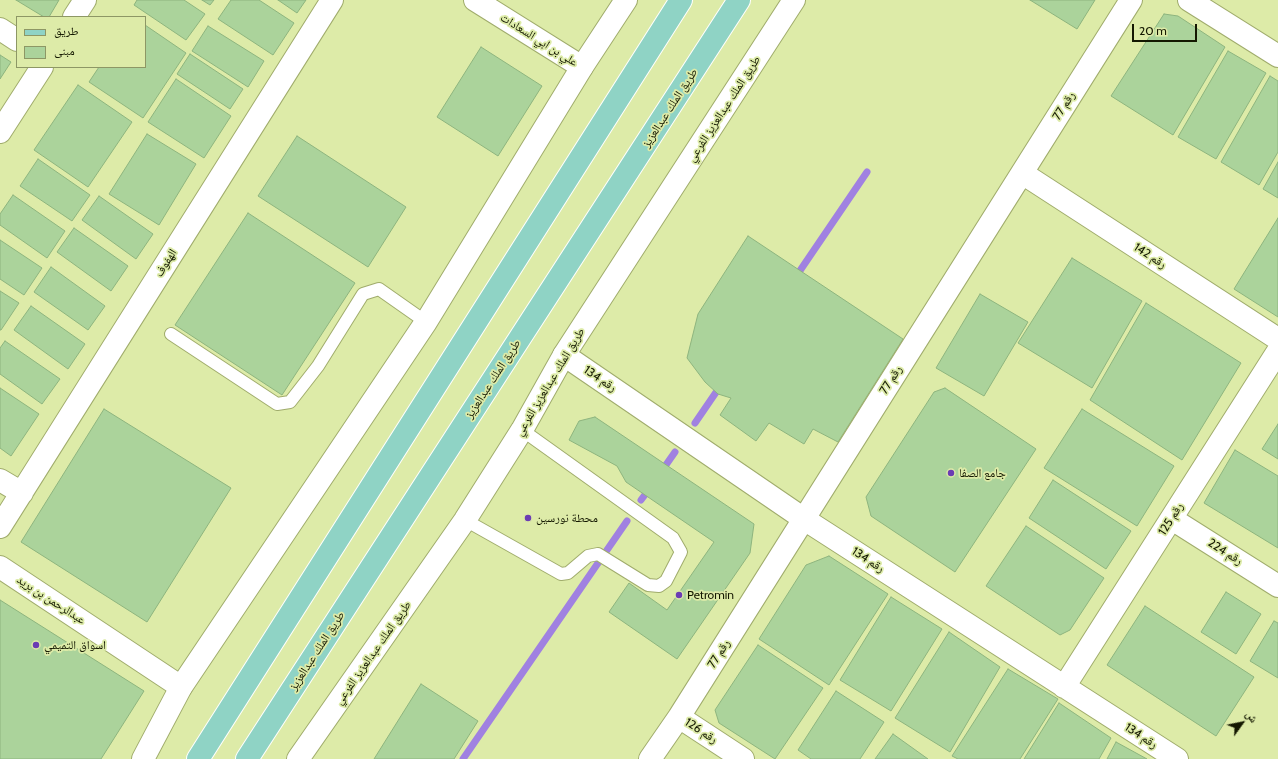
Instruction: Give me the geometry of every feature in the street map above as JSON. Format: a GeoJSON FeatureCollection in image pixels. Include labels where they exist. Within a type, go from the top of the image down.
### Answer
{"type":"FeatureCollection","features":[{"type":"Feature","properties":{"kind":"main road"},"geometry":{"type":"LineString","coordinates":[[198,759],[681,0]]}},
{"type":"Feature","properties":{"kind":"main road","name":"طريق الملك عبدالعزيز"},"geometry":{"type":"LineString","coordinates":[[247,759],[739,0]]}},
{"type":"Feature","properties":{"kind":"street"},"geometry":{"type":"LineString","coordinates":[[75,16],[85,0]]}},
{"type":"Feature","properties":{"kind":"street","name":"الهفوف"},"geometry":{"type":"LineString","coordinates":[[0,527],[332,0]]}},
{"type":"Feature","properties":{"kind":"street","name":"علي بن ابي السعادات"},"geometry":{"type":"LineString","coordinates":[[474,0],[582,67]]}},
{"type":"Feature","properties":{"kind":"street"},"geometry":{"type":"LineString","coordinates":[[143,759],[182,687],[426,322],[582,67],[626,0]]}},
{"type":"Feature","properties":{"kind":"street","name":"طريق الملك عبدالعزيز الفرعي"},"geometry":{"type":"LineString","coordinates":[[298,759],[465,520],[522,430],[564,355],[794,0]]}},
{"type":"Feature","properties":{"kind":"street","name":"رقم 77"},"geometry":{"type":"LineString","coordinates":[[650,759],[679,717],[1131,0]]}},
{"type":"Feature","properties":{"kind":"street"},"geometry":{"type":"LineString","coordinates":[[1189,0],[1278,56]]}},
{"type":"Feature","properties":{"kind":"street"},"geometry":{"type":"LineString","coordinates":[[0,30],[16,39]]}},
{"type":"Feature","properties":{"kind":"street"},"geometry":{"type":"LineString","coordinates":[[0,132],[41,68]]}},
{"type":"Feature","properties":{"kind":"street","name":"رقم 142"},"geometry":{"type":"LineString","coordinates":[[1022,173],[1278,339]]}},
{"type":"Feature","properties":{"kind":"street","name":"رقم 125"},"geometry":{"type":"LineString","coordinates":[[1064,687],[1278,351]]}},
{"type":"Feature","properties":{"kind":"street","name":"رقم 134"},"geometry":{"type":"LineString","coordinates":[[564,355],[804,519],[1177,759]]}},
{"type":"Feature","properties":{"kind":"street"},"geometry":{"type":"LineString","coordinates":[[0,480],[22,493]]}},
{"type":"Feature","properties":{"kind":"street","name":"رقم 224"},"geometry":{"type":"LineString","coordinates":[[1172,519],[1278,586]]}},
{"type":"Feature","properties":{"kind":"street","name":"عبدالرحمن بن بريد"},"geometry":{"type":"LineString","coordinates":[[0,567],[182,687]]}},
{"type":"Feature","properties":{"kind":"street","name":"رقم 126"},"geometry":{"type":"LineString","coordinates":[[679,717],[743,759]]}},
{"type":"Feature","properties":{"kind":"lane"},"geometry":{"type":"LineString","coordinates":[[171,334],[277,404],[290,402],[318,366],[363,294],[379,289],[426,322]]}},
{"type":"Feature","properties":{"kind":"lane"},"geometry":{"type":"LineString","coordinates":[[465,520],[561,574],[568,573],[588,556],[598,554],[648,585],[659,586],[666,581],[680,552],[673,538],[522,430]]}},
{"type":"Feature","properties":{"kind":"building"},"geometry":{"type":"Polygon","coordinates":[[[16,0],[59,0],[50,16],[42,16],[16,0]]]}},
{"type":"Feature","properties":{"kind":"building"},"geometry":{"type":"Polygon","coordinates":[[[137,0],[184,0],[205,14],[186,40],[134,5],[137,0]]]}},
{"type":"Feature","properties":{"kind":"building"},"geometry":{"type":"Polygon","coordinates":[[[202,0],[214,0],[210,5],[202,0]]]}},
{"type":"Feature","properties":{"kind":"building"},"geometry":{"type":"Polygon","coordinates":[[[231,0],[259,0],[294,23],[273,55],[218,19],[231,0]]]}},
{"type":"Feature","properties":{"kind":"building"},"geometry":{"type":"Polygon","coordinates":[[[278,0],[306,0],[297,13],[278,0]]]}},
{"type":"Feature","properties":{"kind":"building"},"geometry":{"type":"Polygon","coordinates":[[[1030,0],[1095,0],[1077,29],[1030,0]]]}},
{"type":"Feature","properties":{"kind":"building"},"geometry":{"type":"Polygon","coordinates":[[[1164,14],[1178,16],[1225,47],[1173,135],[1111,96],[1164,14]]]}},
{"type":"Feature","properties":{"kind":"building"},"geometry":{"type":"Polygon","coordinates":[[[146,26],[186,53],[143,118],[89,82],[98,68],[146,68],[146,26]]]}},
{"type":"Feature","properties":{"kind":"building"},"geometry":{"type":"Polygon","coordinates":[[[208,26],[264,61],[248,87],[192,51],[208,26]]]}},
{"type":"Feature","properties":{"kind":"building"},"geometry":{"type":"Polygon","coordinates":[[[481,47],[542,86],[498,156],[437,117],[481,47]]]}},
{"type":"Feature","properties":{"kind":"building"},"geometry":{"type":"Polygon","coordinates":[[[1228,51],[1266,73],[1216,159],[1178,137],[1228,51]]]}},
{"type":"Feature","properties":{"kind":"building"},"geometry":{"type":"Polygon","coordinates":[[[190,54],[243,89],[230,109],[177,74],[190,54]]]}},
{"type":"Feature","properties":{"kind":"building"},"geometry":{"type":"Polygon","coordinates":[[[0,55],[11,62],[0,79],[0,55]]]}},
{"type":"Feature","properties":{"kind":"building"},"geometry":{"type":"Polygon","coordinates":[[[1270,76],[1278,81],[1278,152],[1259,185],[1221,162],[1270,76]]]}},
{"type":"Feature","properties":{"kind":"building"},"geometry":{"type":"Polygon","coordinates":[[[176,79],[231,116],[204,158],[148,122],[176,79]]]}},
{"type":"Feature","properties":{"kind":"building"},"geometry":{"type":"Polygon","coordinates":[[[78,85],[132,122],[88,187],[34,150],[78,85]]]}},
{"type":"Feature","properties":{"kind":"building"},"geometry":{"type":"Polygon","coordinates":[[[147,134],[196,164],[159,225],[109,194],[147,134]]]}},
{"type":"Feature","properties":{"kind":"building"},"geometry":{"type":"Polygon","coordinates":[[[297,136],[406,207],[368,267],[258,196],[297,136]]]}},
{"type":"Feature","properties":{"kind":"building"},"geometry":{"type":"Polygon","coordinates":[[[38,159],[90,195],[72,221],[20,186],[38,159]]]}},
{"type":"Feature","properties":{"kind":"building"},"geometry":{"type":"Polygon","coordinates":[[[1278,162],[1278,198],[1263,189],[1278,162]]]}},
{"type":"Feature","properties":{"kind":"building"},"geometry":{"type":"Polygon","coordinates":[[[13,195],[65,231],[47,258],[0,225],[0,214],[13,195]]]}},
{"type":"Feature","properties":{"kind":"building"},"geometry":{"type":"Polygon","coordinates":[[[99,196],[153,234],[136,259],[82,220],[99,196]]]}},
{"type":"Feature","properties":{"kind":"building"},"geometry":{"type":"Polygon","coordinates":[[[248,213],[355,283],[282,395],[175,325],[248,213]]]}},
{"type":"Feature","properties":{"kind":"building"},"geometry":{"type":"Polygon","coordinates":[[[1278,218],[1278,317],[1234,289],[1278,218]]]}},
{"type":"Feature","properties":{"kind":"building"},"geometry":{"type":"Polygon","coordinates":[[[74,228],[128,266],[111,291],[57,252],[74,228]]]}},
{"type":"Feature","properties":{"kind":"building"},"geometry":{"type":"Polygon","coordinates":[[[748,236],[903,339],[838,442],[813,429],[804,444],[769,423],[756,441],[720,415],[731,398],[718,394],[705,382],[687,358],[698,314],[748,236]]]}},
{"type":"Feature","properties":{"kind":"building"},"geometry":{"type":"Polygon","coordinates":[[[0,240],[42,268],[24,295],[0,279],[0,240]]]}},
{"type":"Feature","properties":{"kind":"building"},"geometry":{"type":"Polygon","coordinates":[[[1072,258],[1142,301],[1092,388],[1018,343],[1072,258]]]}},
{"type":"Feature","properties":{"kind":"building"},"geometry":{"type":"Polygon","coordinates":[[[51,267],[105,306],[88,330],[34,292],[51,267]]]}},
{"type":"Feature","properties":{"kind":"building"},"geometry":{"type":"Polygon","coordinates":[[[0,291],[19,303],[1,330],[0,330],[0,291]]]}},
{"type":"Feature","properties":{"kind":"building"},"geometry":{"type":"Polygon","coordinates":[[[980,294],[1028,322],[984,396],[936,368],[980,294]]]}},
{"type":"Feature","properties":{"kind":"building"},"geometry":{"type":"Polygon","coordinates":[[[1146,303],[1241,363],[1182,460],[1090,400],[1146,303]]]}},
{"type":"Feature","properties":{"kind":"building"},"geometry":{"type":"Polygon","coordinates":[[[31,306],[85,344],[68,369],[14,330],[31,306]]]}},
{"type":"Feature","properties":{"kind":"building"},"geometry":{"type":"Polygon","coordinates":[[[5,341],[60,379],[42,404],[0,374],[0,348],[5,341]]]}},
{"type":"Feature","properties":{"kind":"building"},"geometry":{"type":"Polygon","coordinates":[[[0,388],[39,414],[11,456],[0,448],[0,388]]]}},
{"type":"Feature","properties":{"kind":"building","name":"جامع الصفا"},"geometry":{"type":"Polygon","coordinates":[[[945,388],[1036,449],[955,572],[871,516],[866,497],[934,392],[945,388]]]}},
{"type":"Feature","properties":{"kind":"building"},"geometry":{"type":"Polygon","coordinates":[[[104,409],[231,488],[147,622],[21,542],[104,409]]]}},
{"type":"Feature","properties":{"kind":"building"},"geometry":{"type":"Polygon","coordinates":[[[1082,409],[1174,466],[1137,526],[1044,468],[1082,409]]]}},
{"type":"Feature","properties":{"kind":"building"},"geometry":{"type":"Polygon","coordinates":[[[595,417],[754,524],[750,553],[677,659],[609,612],[629,583],[667,610],[714,542],[626,482],[617,466],[569,440],[579,421],[595,417]]]}},
{"type":"Feature","properties":{"kind":"building"},"geometry":{"type":"Polygon","coordinates":[[[1278,424],[1278,459],[1262,449],[1278,424]]]}},
{"type":"Feature","properties":{"kind":"building"},"geometry":{"type":"Polygon","coordinates":[[[1235,450],[1278,476],[1278,548],[1204,503],[1235,450]]]}},
{"type":"Feature","properties":{"kind":"building"},"geometry":{"type":"Polygon","coordinates":[[[1053,480],[1131,531],[1106,569],[1029,518],[1053,480]]]}},
{"type":"Feature","properties":{"kind":"building"},"geometry":{"type":"Polygon","coordinates":[[[1026,526],[1104,578],[1070,630],[1060,635],[986,586],[1026,526]]]}},
{"type":"Feature","properties":{"kind":"building"},"geometry":{"type":"Polygon","coordinates":[[[829,556],[888,594],[829,685],[759,639],[806,565],[829,556]]]}},
{"type":"Feature","properties":{"kind":"building"},"geometry":{"type":"Polygon","coordinates":[[[1226,592],[1261,614],[1236,654],[1201,632],[1226,592]]]}},
{"type":"Feature","properties":{"kind":"building"},"geometry":{"type":"Polygon","coordinates":[[[891,597],[942,629],[891,711],[840,680],[891,597]]]}},
{"type":"Feature","properties":{"kind":"building","name":"اسواق التميمي"},"geometry":{"type":"Polygon","coordinates":[[[0,600],[144,691],[101,759],[0,759],[0,600]]]}},
{"type":"Feature","properties":{"kind":"building"},"geometry":{"type":"Polygon","coordinates":[[[1145,606],[1254,677],[1216,736],[1107,665],[1145,606]]]}},
{"type":"Feature","properties":{"kind":"building"},"geometry":{"type":"Polygon","coordinates":[[[1274,621],[1278,623],[1278,678],[1250,661],[1274,621]]]}},
{"type":"Feature","properties":{"kind":"building"},"geometry":{"type":"Polygon","coordinates":[[[949,632],[1000,667],[950,752],[895,718],[949,632]]]}},
{"type":"Feature","properties":{"kind":"building"},"geometry":{"type":"Polygon","coordinates":[[[758,645],[823,688],[775,759],[719,723],[715,710],[758,645]]]}},
{"type":"Feature","properties":{"kind":"building"},"geometry":{"type":"Polygon","coordinates":[[[1008,669],[1058,699],[1020,759],[958,759],[952,756],[1008,669]]]}},
{"type":"Feature","properties":{"kind":"building"},"geometry":{"type":"Polygon","coordinates":[[[421,684],[478,721],[454,759],[374,759],[421,684]]]}},
{"type":"Feature","properties":{"kind":"building"},"geometry":{"type":"Polygon","coordinates":[[[836,691],[884,722],[860,759],[811,759],[798,750],[836,691]]]}},
{"type":"Feature","properties":{"kind":"building"},"geometry":{"type":"Polygon","coordinates":[[[1059,703],[1111,738],[1099,759],[1024,759],[1059,703]]]}},
{"type":"Feature","properties":{"kind":"building"},"geometry":{"type":"Polygon","coordinates":[[[893,734],[928,759],[875,759],[893,734]]]}},
{"type":"Feature","properties":{"kind":"building"},"geometry":{"type":"Polygon","coordinates":[[[1116,742],[1147,759],[1107,759],[1116,742]]]}},
{"type":"Feature","properties":{"kind":"waterway"},"geometry":{"type":"LineString","coordinates":[[795,278],[867,172]]}},
{"type":"Feature","properties":{"kind":"waterway"},"geometry":{"type":"LineString","coordinates":[[695,423],[721,385]]}},
{"type":"Feature","properties":{"kind":"waterway"},"geometry":{"type":"LineString","coordinates":[[661,472],[675,452]]}},
{"type":"Feature","properties":{"kind":"waterway"},"geometry":{"type":"LineString","coordinates":[[641,500],[650,488]]}},
{"type":"Feature","properties":{"kind":"waterway"},"geometry":{"type":"LineString","coordinates":[[463,759],[627,521]]}},
{"type":"Feature","properties":{"kind":"place","name":"جامع الصفا"},"geometry":{"type":"Point","coordinates":[951,473]}},
{"type":"Feature","properties":{"kind":"place","name":"محطة نورسين"},"geometry":{"type":"Point","coordinates":[528,518]}},
{"type":"Feature","properties":{"kind":"place","name":"Petromin"},"geometry":{"type":"Point","coordinates":[679,595]}},
{"type":"Feature","properties":{"kind":"place","name":"اسواق التميمي"},"geometry":{"type":"Point","coordinates":[36,645]}}]}
